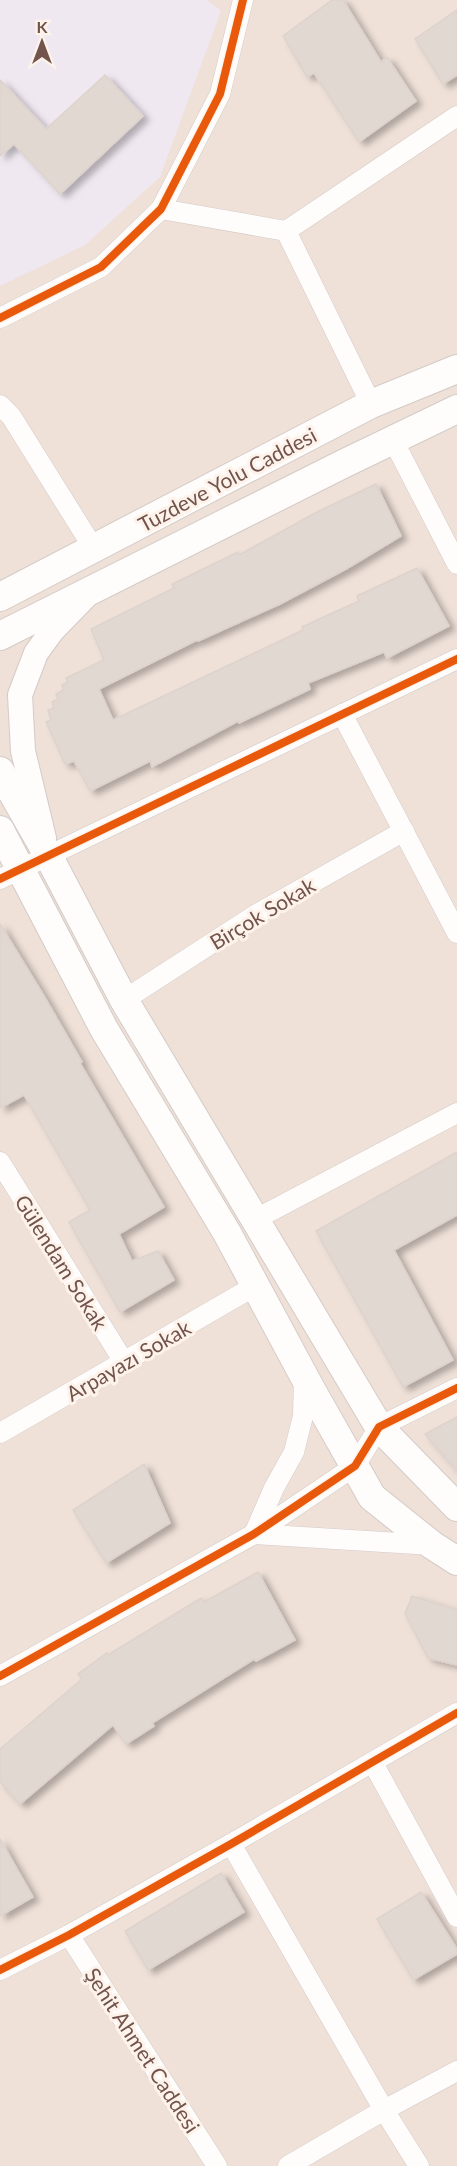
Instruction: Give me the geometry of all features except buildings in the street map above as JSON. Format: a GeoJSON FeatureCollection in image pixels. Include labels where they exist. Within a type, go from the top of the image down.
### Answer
{"type":"FeatureCollection","features":[{"type":"Feature","properties":{"kind":"main road","name":"Tuzdeve Yolu Caddesi"},"geometry":{"type":"LineString","coordinates":[[0,597],[371,404],[457,369]]}},
{"type":"Feature","properties":{"kind":"main road","name":"Tuzdeve Yolu Caddesi"},"geometry":{"type":"LineString","coordinates":[[0,636],[457,409]]}},
{"type":"Feature","properties":{"kind":"main road"},"geometry":{"type":"LineString","coordinates":[[0,771],[48,855],[124,1000],[379,1427],[457,1507]]}},
{"type":"Feature","properties":{"kind":"main road"},"geometry":{"type":"LineString","coordinates":[[0,830],[10,874],[227,1233],[372,1497],[432,1545],[457,1561]]}},
{"type":"Feature","properties":{"kind":"street"},"geometry":{"type":"LineString","coordinates":[[0,318],[101,267],[161,209],[220,94],[243,0]]}},
{"type":"Feature","properties":{"kind":"street"},"geometry":{"type":"LineString","coordinates":[[161,209],[286,231],[457,116]]}},
{"type":"Feature","properties":{"kind":"street"},"geometry":{"type":"LineString","coordinates":[[286,231],[371,404]]}},
{"type":"Feature","properties":{"kind":"street"},"geometry":{"type":"LineString","coordinates":[[0,405],[11,416],[94,549]]}},
{"type":"Feature","properties":{"kind":"street"},"geometry":{"type":"LineString","coordinates":[[393,440],[457,564]]}},
{"type":"Feature","properties":{"kind":"street"},"geometry":{"type":"LineString","coordinates":[[48,855],[23,751],[20,695],[36,653],[52,632],[90,592]]}},
{"type":"Feature","properties":{"kind":"street"},"geometry":{"type":"LineString","coordinates":[[0,841],[10,874],[457,659]]}},
{"type":"Feature","properties":{"kind":"street"},"geometry":{"type":"LineString","coordinates":[[342,714],[457,933]]}},
{"type":"Feature","properties":{"kind":"street","name":"Birçok Sokak"},"geometry":{"type":"LineString","coordinates":[[124,1000],[257,914],[404,831]]}},
{"type":"Feature","properties":{"kind":"street"},"geometry":{"type":"LineString","coordinates":[[254,1220],[457,1113]]}},
{"type":"Feature","properties":{"kind":"street","name":"Gülendam Sokak"},"geometry":{"type":"LineString","coordinates":[[0,1162],[124,1362]]}},
{"type":"Feature","properties":{"kind":"street","name":"Arpayazı Sokak"},"geometry":{"type":"LineString","coordinates":[[0,1433],[255,1286]]}},
{"type":"Feature","properties":{"kind":"street"},"geometry":{"type":"LineString","coordinates":[[254,1534],[274,1488],[294,1452],[303,1416],[304,1375]]}},
{"type":"Feature","properties":{"kind":"street"},"geometry":{"type":"LineString","coordinates":[[0,1676],[254,1534],[355,1466],[379,1427],[457,1388]]}},
{"type":"Feature","properties":{"kind":"street"},"geometry":{"type":"LineString","coordinates":[[254,1534],[432,1545]]}},
{"type":"Feature","properties":{"kind":"street"},"geometry":{"type":"LineString","coordinates":[[0,1970],[69,1935],[455,1717]]}},
{"type":"Feature","properties":{"kind":"street"},"geometry":{"type":"LineString","coordinates":[[373,1762],[457,1917]]}},
{"type":"Feature","properties":{"kind":"street"},"geometry":{"type":"LineString","coordinates":[[231,1844],[384,2110],[419,2166]]}},
{"type":"Feature","properties":{"kind":"street","name":"Şehit Ahmet Caddesi"},"geometry":{"type":"LineString","coordinates":[[69,1935],[217,2166]]}},
{"type":"Feature","properties":{"kind":"street"},"geometry":{"type":"LineString","coordinates":[[288,2166],[457,2071]]}},
{"type":"Feature","properties":{"kind":"shaded area"},"geometry":{"type":"Polygon","coordinates":[[[0,0],[457,0],[457,2166],[0,2166],[0,0]]]}},
{"type":"Feature","properties":{"kind":"shaded area"},"geometry":{"type":"Polygon","coordinates":[[[0,0],[207,0],[221,11],[160,177],[85,245],[0,286],[0,0]]]}},
{"type":"Feature","properties":{"kind":"cycle path"},"geometry":{"type":"LineString","coordinates":[[0,318],[101,267],[161,209],[220,94],[243,0]]}},
{"type":"Feature","properties":{"kind":"cycle path"},"geometry":{"type":"LineString","coordinates":[[0,879],[457,659]]}},
{"type":"Feature","properties":{"kind":"cycle path"},"geometry":{"type":"LineString","coordinates":[[0,1676],[254,1534],[355,1466],[379,1427],[457,1388]]}},
{"type":"Feature","properties":{"kind":"cycle path"},"geometry":{"type":"LineString","coordinates":[[0,1970],[69,1935],[231,1844],[457,1713]]}}]}
